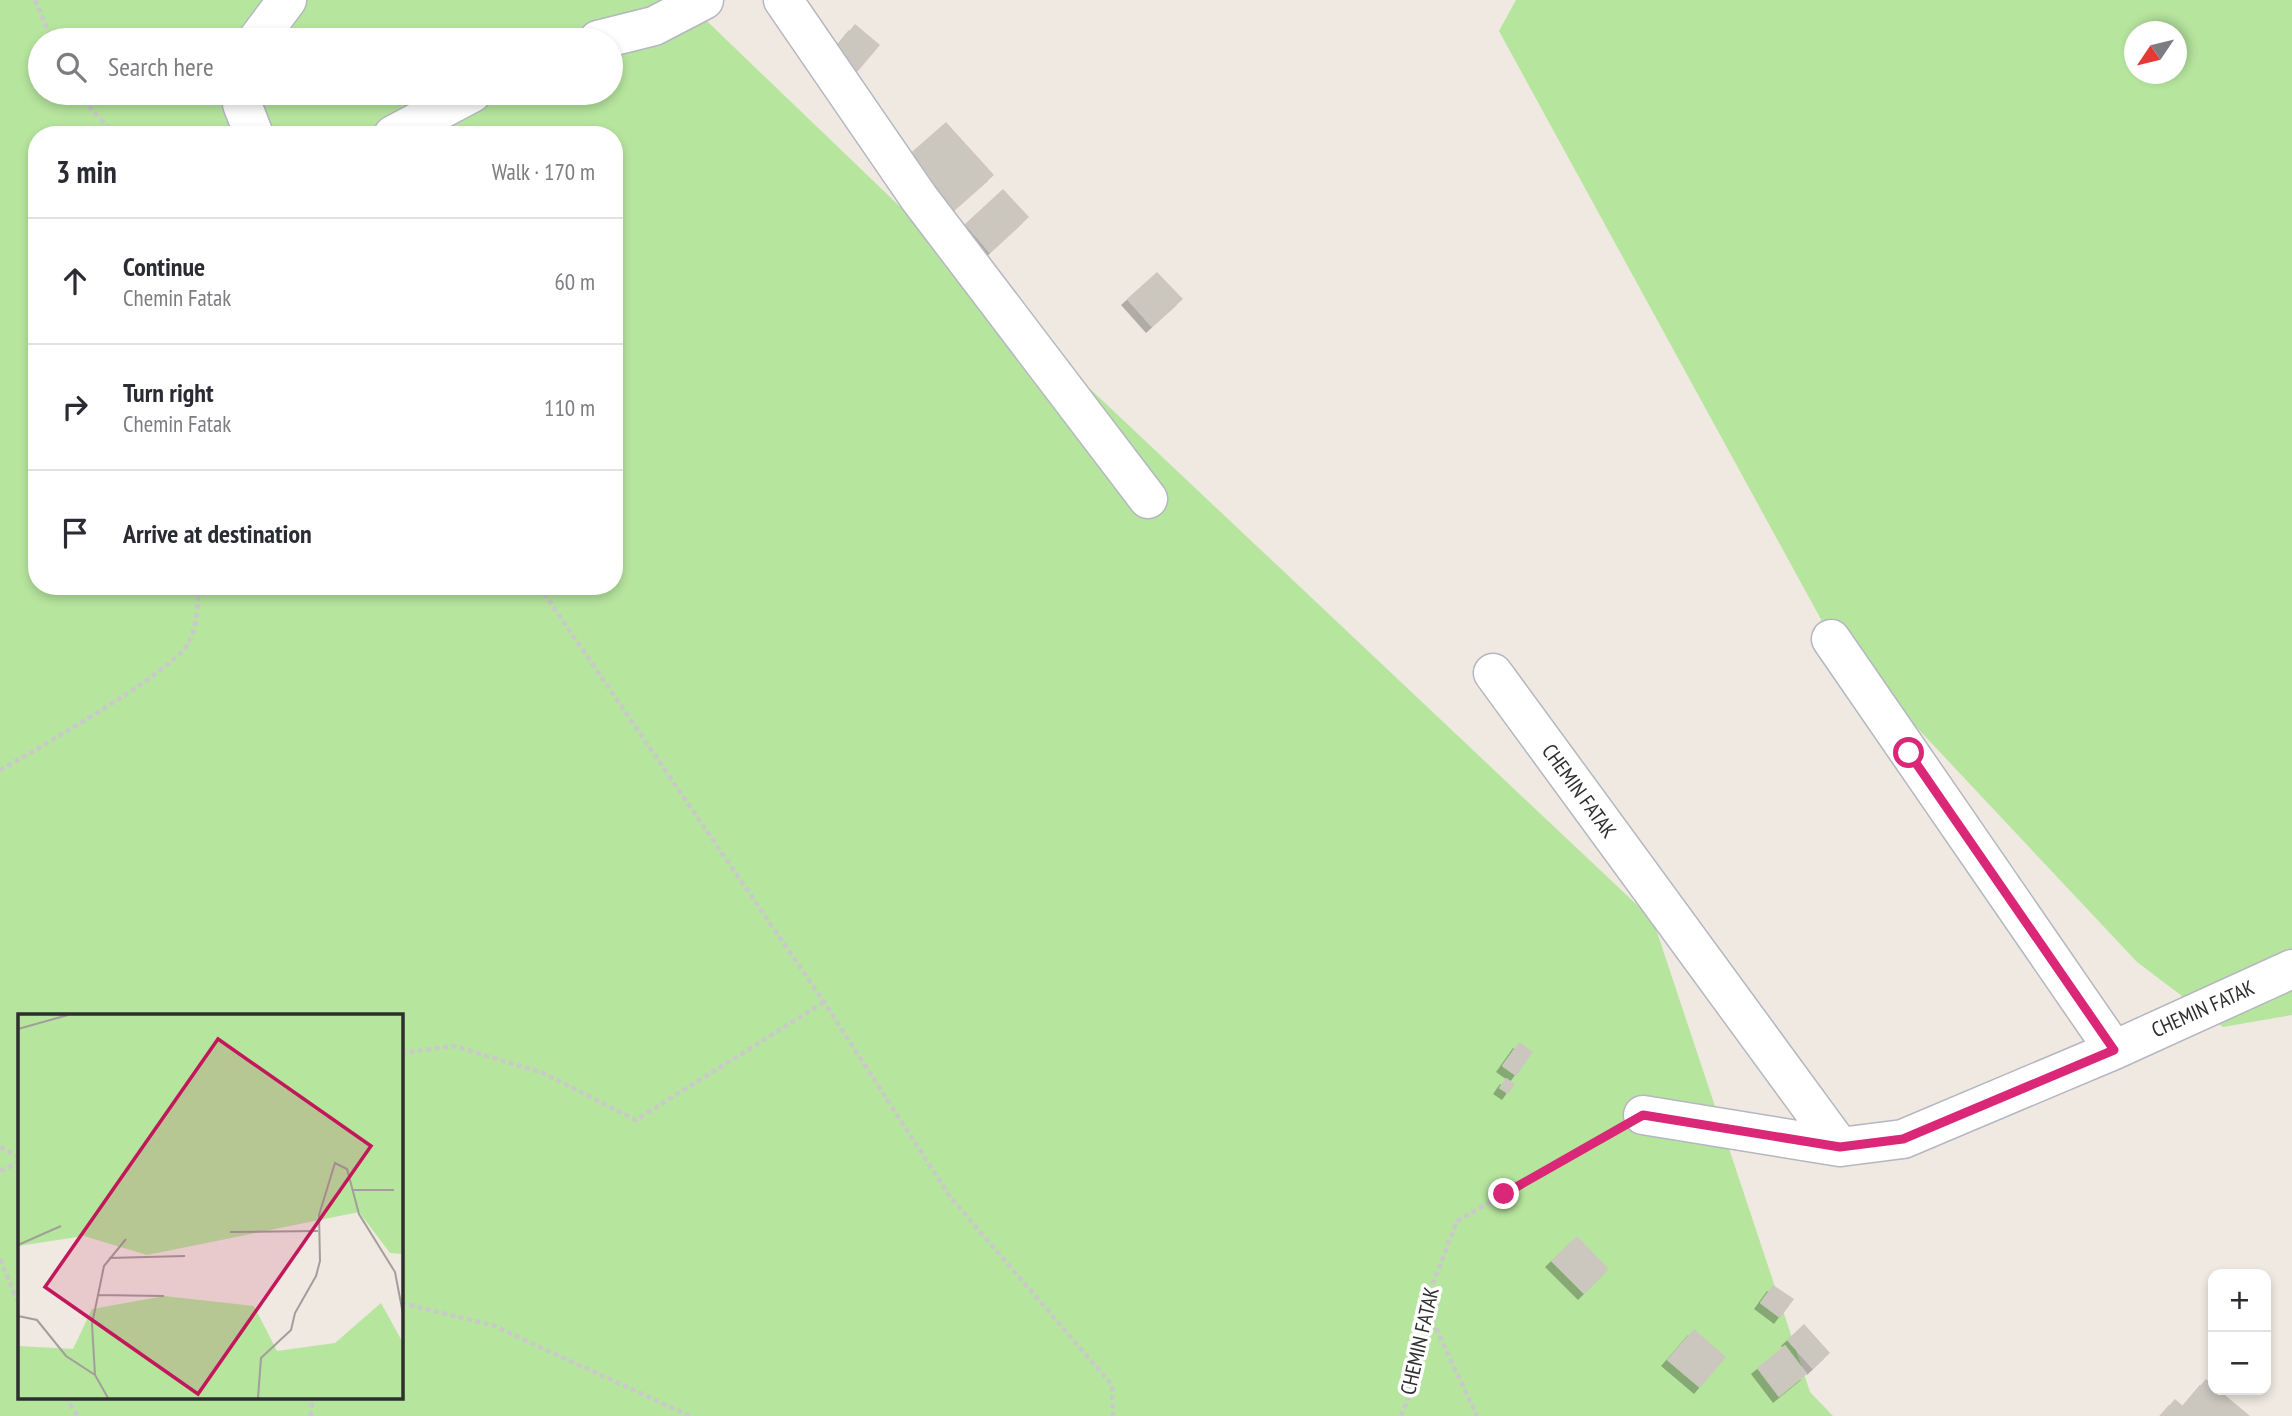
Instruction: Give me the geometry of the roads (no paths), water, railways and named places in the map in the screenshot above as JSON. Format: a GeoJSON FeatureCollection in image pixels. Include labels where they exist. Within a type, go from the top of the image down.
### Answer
{"type":"FeatureCollection","features":[{"type":"Feature","properties":{"kind":"street"},"geometry":{"type":"LineString","coordinates":[[266,28],[287,0]]}},
{"type":"Feature","properties":{"kind":"street"},"geometry":{"type":"LineString","coordinates":[[623,34],[654,26],[704,0]]}},
{"type":"Feature","properties":{"kind":"street"},"geometry":{"type":"LineString","coordinates":[[783,0],[919,198],[1149,499]]}},
{"type":"Feature","properties":{"kind":"street"},"geometry":{"type":"LineString","coordinates":[[243,105],[251,126]]}},
{"type":"Feature","properties":{"kind":"street"},"geometry":{"type":"LineString","coordinates":[[410,126],[449,105]]}},
{"type":"Feature","properties":{"kind":"street"},"geometry":{"type":"LineString","coordinates":[[1831,639],[2114,1050]]}},
{"type":"Feature","properties":{"kind":"street","name":"CHEMIN FATAK"},"geometry":{"type":"LineString","coordinates":[[1493,673],[1840,1147]]}},
{"type":"Feature","properties":{"kind":"street","name":"CHEMIN FATAK"},"geometry":{"type":"LineString","coordinates":[[1643,1115],[1840,1147],[1903,1139],[2114,1050],[2292,969]]}}]}
